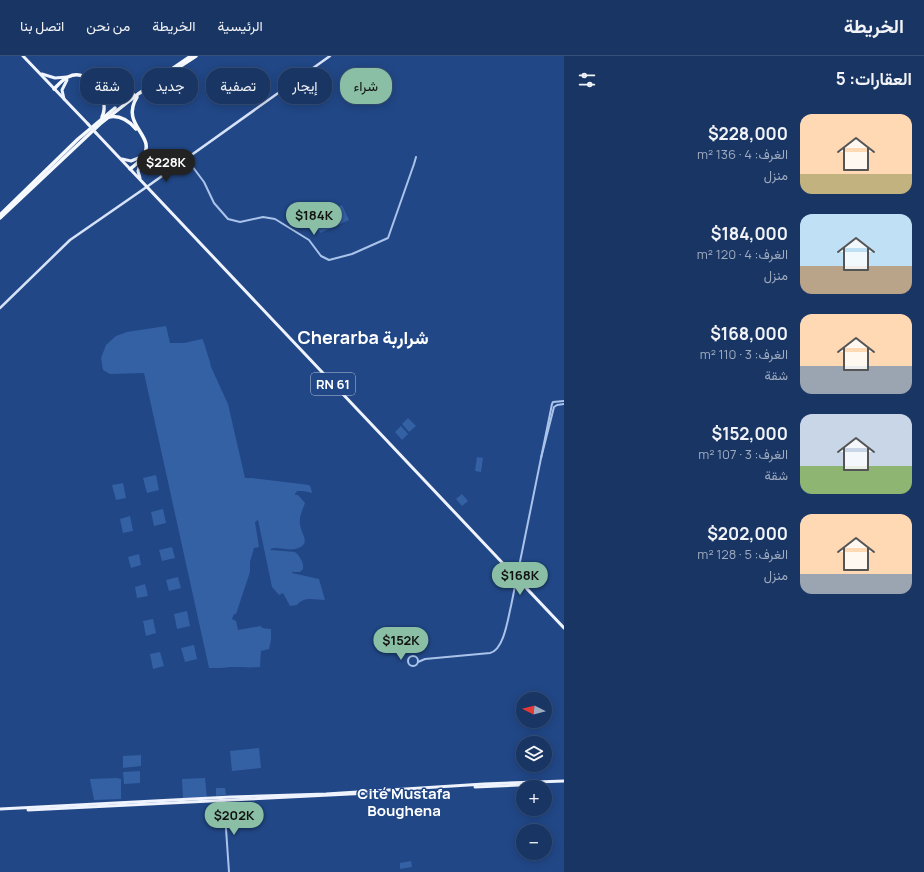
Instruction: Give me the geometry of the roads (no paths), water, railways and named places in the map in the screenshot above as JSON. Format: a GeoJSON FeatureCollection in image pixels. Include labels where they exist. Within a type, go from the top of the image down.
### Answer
{"type":"FeatureCollection","features":[{"type":"Feature","properties":{"kind":"highway"},"geometry":{"type":"LineString","coordinates":[[134,95],[190,56]]}},
{"type":"Feature","properties":{"kind":"highway"},"geometry":{"type":"LineString","coordinates":[[0,218],[89,133],[138,94],[196,56]]}},
{"type":"Feature","properties":{"kind":"highway"},"geometry":{"type":"LineString","coordinates":[[54,89],[67,78],[76,75],[80,76]]}},
{"type":"Feature","properties":{"kind":"highway"},"geometry":{"type":"LineString","coordinates":[[67,78],[80,77],[97,89],[103,99],[104,105],[104,111],[101,119]]}},
{"type":"Feature","properties":{"kind":"highway"},"geometry":{"type":"LineString","coordinates":[[130,168],[145,153],[146,145],[142,134],[133,121],[131,111],[138,94]]}},
{"type":"Feature","properties":{"kind":"highway"},"geometry":{"type":"LineString","coordinates":[[0,215],[78,139],[101,119],[122,104]]}},
{"type":"Feature","properties":{"kind":"highway"},"geometry":{"type":"LineString","coordinates":[[108,118],[112,117],[124,119],[135,128],[143,141],[144,148],[141,158]]}},
{"type":"Feature","properties":{"kind":"main road","name":"RN 61"},"geometry":{"type":"LineString","coordinates":[[23,56],[564,628]]}},
{"type":"Feature","properties":{"kind":"main road"},"geometry":{"type":"LineString","coordinates":[[0,308],[70,240],[147,187],[330,56]]}},
{"type":"Feature","properties":{"kind":"main road"},"geometry":{"type":"LineString","coordinates":[[40,74],[55,78],[67,78],[62,90],[65,100]]}},
{"type":"Feature","properties":{"kind":"main road"},"geometry":{"type":"LineString","coordinates":[[117,156],[131,161],[141,158],[138,171],[140,180]]}},
{"type":"Feature","properties":{"kind":"main road"},"geometry":{"type":"LineString","coordinates":[[0,810],[312,797],[564,782]]}},
{"type":"Feature","properties":{"kind":"main road"},"geometry":{"type":"LineString","coordinates":[[0,810],[231,797],[326,794],[484,784],[564,782]]}},
{"type":"Feature","properties":{"kind":"street"},"geometry":{"type":"LineString","coordinates":[[186,158],[205,184],[214,204],[228,219],[240,222],[264,218],[274,219],[290,227],[309,240],[321,256],[329,260],[347,255],[388,238],[416,156]]}},
{"type":"Feature","properties":{"kind":"street"},"geometry":{"type":"LineString","coordinates":[[425,659],[418,662],[414,666],[408,663],[408,659],[411,656],[425,659],[490,653],[497,650],[506,628],[552,404],[553,402],[564,401]]}},
{"type":"Feature","properties":{"kind":"street"},"geometry":{"type":"LineString","coordinates":[[540,459],[542,457],[554,407],[564,404]]}},
{"type":"Feature","properties":{"kind":"street"},"geometry":{"type":"LineString","coordinates":[[417,658],[418,662]]}},
{"type":"Feature","properties":{"kind":"street"},"geometry":{"type":"LineString","coordinates":[[224,800],[229,872]]}},
{"type":"Feature","properties":{"kind":"district","name":"Cherarba شراربة"},"geometry":{"type":"Point","coordinates":[363,338]}},
{"type":"Feature","properties":{"kind":"district","name":"Cité Mustafa Boughena"},"geometry":{"type":"Point","coordinates":[404,802]}}]}
